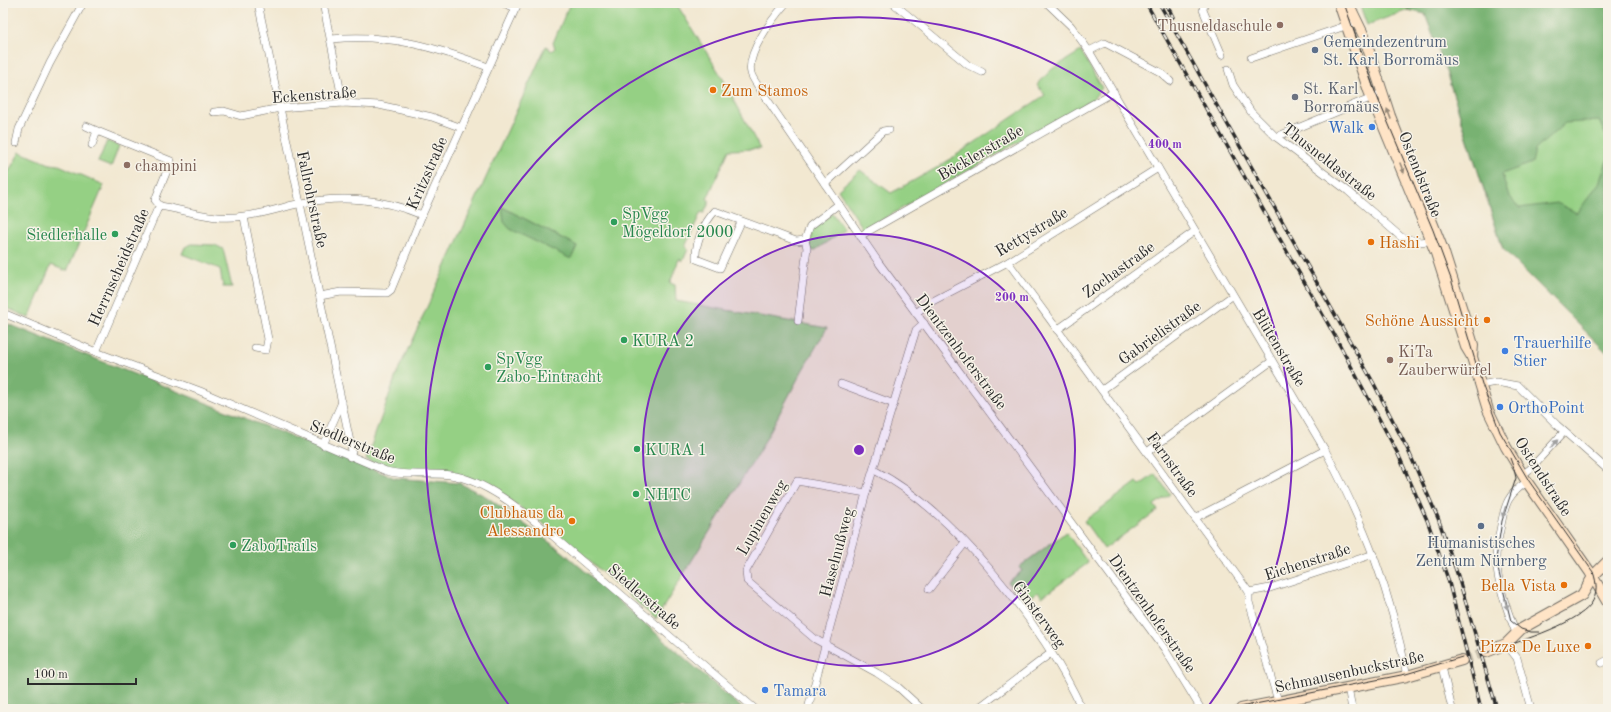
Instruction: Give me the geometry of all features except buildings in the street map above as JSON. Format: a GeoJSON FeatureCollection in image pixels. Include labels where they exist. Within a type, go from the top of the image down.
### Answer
{"type":"FeatureCollection","features":[{"type":"Feature","properties":{"kind":"main road","name":"Ostendstraße"},"geometry":{"type":"LineString","coordinates":[[1338,3],[1372,98],[1435,239]]}},
{"type":"Feature","properties":{"kind":"main road","name":"Ostendstraße"},"geometry":{"type":"LineString","coordinates":[[1348,3],[1364,36],[1390,116],[1468,328],[1472,345],[1472,357],[1480,385],[1497,429],[1525,478],[1593,577],[1608,603]]}},
{"type":"Feature","properties":{"kind":"main road"},"geometry":{"type":"LineString","coordinates":[[1486,652],[1506,644],[1516,633],[1582,595],[1593,577],[1608,561]]}},
{"type":"Feature","properties":{"kind":"main road","name":"Schmausenbuckstraße"},"geometry":{"type":"LineString","coordinates":[[1241,709],[1407,676],[1462,660]]}},
{"type":"Feature","properties":{"kind":"street"},"geometry":{"type":"LineString","coordinates":[[16,143],[19,129],[50,63],[83,3]]}},
{"type":"Feature","properties":{"kind":"street"},"geometry":{"type":"LineString","coordinates":[[138,3],[155,3]]}},
{"type":"Feature","properties":{"kind":"street","name":"Fallrohrstraße"},"geometry":{"type":"LineString","coordinates":[[258,3],[299,204],[342,401],[352,451],[350,457]]}},
{"type":"Feature","properties":{"kind":"street"},"geometry":{"type":"LineString","coordinates":[[323,3],[343,103]]}},
{"type":"Feature","properties":{"kind":"street"},"geometry":{"type":"LineString","coordinates":[[503,3],[517,6]]}},
{"type":"Feature","properties":{"kind":"street","name":"Dientzenhoferstraße"},"geometry":{"type":"LineString","coordinates":[[786,3],[763,35],[751,58],[751,73],[760,89],[860,236],[1164,648],[1201,709]]}},
{"type":"Feature","properties":{"kind":"street"},"geometry":{"type":"LineString","coordinates":[[893,3],[968,65],[982,72]]}},
{"type":"Feature","properties":{"kind":"street","name":"Blütenstraße"},"geometry":{"type":"LineString","coordinates":[[1047,3],[1071,26],[1089,51],[1232,296],[1325,450],[1347,492],[1374,554],[1393,611],[1407,676]]}},
{"type":"Feature","properties":{"kind":"street"},"geometry":{"type":"LineString","coordinates":[[1204,3],[1203,10],[1222,55]]}},
{"type":"Feature","properties":{"kind":"street","name":"Kritzstraße"},"geometry":{"type":"LineString","coordinates":[[320,296],[341,292],[388,293],[391,290],[488,67],[517,6]]}},
{"type":"Feature","properties":{"kind":"street"},"geometry":{"type":"LineString","coordinates":[[1251,58],[1357,22]]}},
{"type":"Feature","properties":{"kind":"street"},"geometry":{"type":"LineString","coordinates":[[330,39],[354,36],[394,39],[437,48],[488,67]]}},
{"type":"Feature","properties":{"kind":"street"},"geometry":{"type":"LineString","coordinates":[[1089,51],[1105,43],[1160,72],[1170,81]]}},
{"type":"Feature","properties":{"kind":"street","name":"Thusneldastraße"},"geometry":{"type":"LineString","coordinates":[[1228,70],[1233,85],[1251,112],[1276,137],[1348,192],[1401,237],[1420,242],[1435,239]]}},
{"type":"Feature","properties":{"kind":"street","name":"Böcklerstraße"},"geometry":{"type":"LineString","coordinates":[[860,236],[1114,92]]}},
{"type":"Feature","properties":{"kind":"street"},"geometry":{"type":"LineString","coordinates":[[1276,137],[1382,93]]}},
{"type":"Feature","properties":{"kind":"street","name":"Eckenstraße"},"geometry":{"type":"LineString","coordinates":[[214,112],[224,112],[241,116],[280,108],[343,103],[387,107],[432,117],[462,128]]}},
{"type":"Feature","properties":{"kind":"street"},"geometry":{"type":"LineString","coordinates":[[86,126],[171,161],[155,200],[160,206]]}},
{"type":"Feature","properties":{"kind":"street"},"geometry":{"type":"LineString","coordinates":[[825,184],[883,131],[889,130]]}},
{"type":"Feature","properties":{"kind":"street"},"geometry":{"type":"LineString","coordinates":[[92,145],[97,131]]}},
{"type":"Feature","properties":{"kind":"street","name":"Rettystraße"},"geometry":{"type":"LineString","coordinates":[[916,312],[929,303],[1008,262],[1158,168]]}},
{"type":"Feature","properties":{"kind":"street","name":"Herrnscheidstraße"},"geometry":{"type":"LineString","coordinates":[[96,352],[160,206],[215,218],[244,216],[299,204],[346,198],[379,201],[400,206],[422,216]]}},
{"type":"Feature","properties":{"kind":"street"},"geometry":{"type":"LineString","coordinates":[[798,321],[807,248],[805,240],[810,226],[839,204]]}},
{"type":"Feature","properties":{"kind":"street"},"geometry":{"type":"LineString","coordinates":[[741,222],[720,268],[696,259],[695,248],[709,218],[716,211],[741,222],[796,241],[805,240]]}},
{"type":"Feature","properties":{"kind":"street"},"geometry":{"type":"LineString","coordinates":[[244,216],[268,339],[266,350],[255,348]]}},
{"type":"Feature","properties":{"kind":"street","name":"Zochastraße"},"geometry":{"type":"LineString","coordinates":[[1057,330],[1195,231]]}},
{"type":"Feature","properties":{"kind":"street","name":"Farnstraße"},"geometry":{"type":"LineString","coordinates":[[1008,262],[1249,592],[1249,602],[1278,701]]}},
{"type":"Feature","properties":{"kind":"street","name":"Gabrielistraße"},"geometry":{"type":"LineString","coordinates":[[1102,390],[1232,296]]}},
{"type":"Feature","properties":{"kind":"street","name":"Siedlerstraße"},"geometry":{"type":"LineString","coordinates":[[3,313],[96,352],[200,391],[350,457],[386,471],[402,475],[444,475],[459,477],[476,483],[493,492],[554,537],[755,709]]}},
{"type":"Feature","properties":{"kind":"street","name":"Haselnußweg"},"geometry":{"type":"LineString","coordinates":[[808,709],[826,647],[866,493],[916,330],[924,323]]}},
{"type":"Feature","properties":{"kind":"street"},"geometry":{"type":"LineString","coordinates":[[1147,452],[1272,361]]}},
{"type":"Feature","properties":{"kind":"street"},"geometry":{"type":"LineString","coordinates":[[1480,385],[1496,382],[1518,386],[1564,432],[1608,470]]}},
{"type":"Feature","properties":{"kind":"street"},"geometry":{"type":"LineString","coordinates":[[841,384],[894,404]]}},
{"type":"Feature","properties":{"kind":"street"},"geometry":{"type":"LineString","coordinates":[[323,445],[342,401]]}},
{"type":"Feature","properties":{"kind":"street"},"geometry":{"type":"LineString","coordinates":[[1516,633],[1508,610],[1496,559],[1500,529],[1507,502],[1513,492],[1525,478],[1530,469],[1564,432]]}},
{"type":"Feature","properties":{"kind":"street"},"geometry":{"type":"LineString","coordinates":[[1195,518],[1325,450]]}},
{"type":"Feature","properties":{"kind":"street","name":"Ginsterweg"},"geometry":{"type":"LineString","coordinates":[[874,470],[930,508],[965,543],[1017,603],[1051,653],[1082,709]]}},
{"type":"Feature","properties":{"kind":"street","name":"Lupinenweg"},"geometry":{"type":"LineString","coordinates":[[826,647],[747,581],[746,572],[796,481],[866,493]]}},
{"type":"Feature","properties":{"kind":"street"},"geometry":{"type":"LineString","coordinates":[[929,589],[965,543]]}},
{"type":"Feature","properties":{"kind":"street","name":"Eichenstraße"},"geometry":{"type":"LineString","coordinates":[[1249,592],[1270,588],[1374,554]]}},
{"type":"Feature","properties":{"kind":"street"},"geometry":{"type":"LineString","coordinates":[[1506,644],[1517,658],[1531,709]]}},
{"type":"Feature","properties":{"kind":"street"},"geometry":{"type":"LineString","coordinates":[[826,647],[849,657],[877,673],[898,687],[922,709]]}},
{"type":"Feature","properties":{"kind":"street"},"geometry":{"type":"LineString","coordinates":[[977,709],[1051,653]]}},
{"type":"Feature","properties":{"kind":"street"},"geometry":{"type":"LineString","coordinates":[[1442,667],[1452,709]]}},
{"type":"Feature","properties":{"kind":"street"},"geometry":{"type":"LineString","coordinates":[[1348,687],[1352,709]]}},
{"type":"Feature","properties":{"kind":"green space"},"geometry":{"type":"Polygon","coordinates":[[[570,3],[676,3],[723,79],[760,149],[729,150],[707,199],[710,201],[704,213],[701,212],[685,247],[688,249],[683,261],[679,259],[670,283],[675,285],[676,301],[827,328],[761,448],[656,619],[572,546],[535,517],[477,480],[393,470],[366,460],[397,373],[546,46],[552,51],[555,48],[553,43],[570,3]],[[502,207],[571,259],[577,246],[502,207]]]}},
{"type":"Feature","properties":{"kind":"green space"},"geometry":{"type":"Polygon","coordinates":[[[1359,3],[1608,3],[1608,354],[1503,249],[1444,65],[1425,13],[1408,10],[1367,25],[1359,3]]]}},
{"type":"Feature","properties":{"kind":"green space"},"geometry":{"type":"Polygon","coordinates":[[[1405,3],[1608,3],[1608,150],[1606,136],[1599,121],[1565,123],[1535,150],[1532,163],[1502,174],[1508,194],[1519,208],[1557,203],[1577,213],[1599,183],[1608,158],[1608,354],[1503,249],[1444,65],[1425,14],[1408,10],[1405,3]]]}},
{"type":"Feature","properties":{"kind":"green space"},"geometry":{"type":"Polygon","coordinates":[[[1081,51],[1102,88],[1092,100],[864,230],[838,190],[860,170],[891,193],[940,166],[1045,95],[1037,85],[1052,69],[1081,51]]]}},
{"type":"Feature","properties":{"kind":"green space"},"geometry":{"type":"Polygon","coordinates":[[[107,141],[119,146],[111,167],[98,162],[107,141]]]}},
{"type":"Feature","properties":{"kind":"green space"},"geometry":{"type":"Polygon","coordinates":[[[20,152],[50,164],[59,165],[104,185],[67,271],[51,265],[29,318],[3,306],[3,181],[20,152]]]}},
{"type":"Feature","properties":{"kind":"green space"},"geometry":{"type":"Polygon","coordinates":[[[502,207],[577,246],[571,259],[510,229],[504,222],[502,207]]]}},
{"type":"Feature","properties":{"kind":"green space"},"geometry":{"type":"Polygon","coordinates":[[[832,213],[844,230],[814,251],[809,250],[812,230],[832,213]]]}},
{"type":"Feature","properties":{"kind":"green space"},"geometry":{"type":"Polygon","coordinates":[[[192,244],[215,245],[223,249],[232,287],[223,287],[220,269],[182,254],[185,247],[192,244]]]}},
{"type":"Feature","properties":{"kind":"green space"},"geometry":{"type":"Polygon","coordinates":[[[3,322],[395,478],[459,483],[487,497],[563,552],[743,709],[3,709],[3,322]]]}},
{"type":"Feature","properties":{"kind":"green space"},"geometry":{"type":"Polygon","coordinates":[[[1155,474],[1170,494],[1154,505],[1158,510],[1104,549],[1084,521],[1137,482],[1140,485],[1155,474]]]}},
{"type":"Feature","properties":{"kind":"green space"},"geometry":{"type":"Polygon","coordinates":[[[1066,532],[1088,563],[1042,597],[1038,592],[1023,602],[1008,582],[1022,571],[1019,567],[1066,532]]]}},
{"type":"Feature","properties":{"kind":"tunnel"},"geometry":{"type":"LineString","coordinates":[[1462,660],[1486,652]]}},
{"type":"Feature","properties":{"kind":"tram line"},"geometry":{"type":"LineString","coordinates":[[1344,3],[1374,89],[1433,230],[1451,279],[1482,384],[1500,432],[1529,481],[1593,572],[1595,580],[1595,596],[1591,604],[1583,612],[1572,619],[1542,633],[1486,653]]}},
{"type":"Feature","properties":{"kind":"tram line"},"geometry":{"type":"LineString","coordinates":[[1510,458],[1516,478],[1502,521],[1496,559],[1511,621],[1521,629],[1531,632],[1539,632]]}},
{"type":"Feature","properties":{"kind":"tram line"},"geometry":{"type":"LineString","coordinates":[[1230,709],[1406,674],[1462,657]]}},
{"type":"Feature","properties":{"kind":"railway"},"geometry":{"type":"LineString","coordinates":[[1146,3],[1336,338],[1398,454],[1427,520],[1448,579],[1481,709]]}},
{"type":"Feature","properties":{"kind":"railway"},"geometry":{"type":"LineString","coordinates":[[1159,3],[1373,382],[1408,450],[1438,518],[1458,576],[1497,709]]}},
{"type":"Feature","properties":{"kind":"railway"},"geometry":{"type":"LineString","coordinates":[[1166,3],[1173,17]]}},
{"type":"Feature","properties":{"kind":"place","name":"Thusneldaschule"},"geometry":{"type":"Point","coordinates":[1280,25]}},
{"type":"Feature","properties":{"kind":"place","name":"Gemeindezentrum St. Karl Borromäus"},"geometry":{"type":"Point","coordinates":[1315,50]}},
{"type":"Feature","properties":{"kind":"place","name":"Zum Stamos"},"geometry":{"type":"Point","coordinates":[713,90]}},
{"type":"Feature","properties":{"kind":"place","name":"St. Karl Borromäus"},"geometry":{"type":"Point","coordinates":[1295,97]}},
{"type":"Feature","properties":{"kind":"place","name":"Walk"},"geometry":{"type":"Point","coordinates":[1372,127]}},
{"type":"Feature","properties":{"kind":"place","name":"champini"},"geometry":{"type":"Point","coordinates":[127,165]}},
{"type":"Feature","properties":{"kind":"place","name":"SpVgg Mögeldorf 2000"},"geometry":{"type":"Point","coordinates":[614,222]}},
{"type":"Feature","properties":{"kind":"place","name":"Siedlerhalle"},"geometry":{"type":"Point","coordinates":[115,234]}},
{"type":"Feature","properties":{"kind":"place","name":"Hashi"},"geometry":{"type":"Point","coordinates":[1371,242]}},
{"type":"Feature","properties":{"kind":"place","name":"Schöne Aussicht"},"geometry":{"type":"Point","coordinates":[1487,320]}},
{"type":"Feature","properties":{"kind":"place","name":"KURA 2"},"geometry":{"type":"Point","coordinates":[624,340]}},
{"type":"Feature","properties":{"kind":"place","name":"Trauerhilfe Stier"},"geometry":{"type":"Point","coordinates":[1505,351]}},
{"type":"Feature","properties":{"kind":"place","name":"KiTa Zauberwürfel"},"geometry":{"type":"Point","coordinates":[1390,360]}},
{"type":"Feature","properties":{"kind":"place","name":"SpVgg Zabo-Eintracht"},"geometry":{"type":"Point","coordinates":[488,367]}},
{"type":"Feature","properties":{"kind":"place","name":"OrthoPoint"},"geometry":{"type":"Point","coordinates":[1500,407]}},
{"type":"Feature","properties":{"kind":"place","name":"KURA 1"},"geometry":{"type":"Point","coordinates":[637,449]}},
{"type":"Feature","properties":{"kind":"place","name":"NHTC"},"geometry":{"type":"Point","coordinates":[636,494]}},
{"type":"Feature","properties":{"kind":"place","name":"Clubhaus da Alessandro"},"geometry":{"type":"Point","coordinates":[572,521]}},
{"type":"Feature","properties":{"kind":"place","name":"Humanistisches Zentrum Nürnberg"},"geometry":{"type":"Point","coordinates":[1481,526]}},
{"type":"Feature","properties":{"kind":"place","name":"ZaboTrails"},"geometry":{"type":"Point","coordinates":[233,545]}},
{"type":"Feature","properties":{"kind":"place","name":"Bella Vista"},"geometry":{"type":"Point","coordinates":[1564,585]}},
{"type":"Feature","properties":{"kind":"place","name":"Pizza De Luxe"},"geometry":{"type":"Point","coordinates":[1588,646]}},
{"type":"Feature","properties":{"kind":"place","name":"Tamara"},"geometry":{"type":"Point","coordinates":[765,690]}}]}
